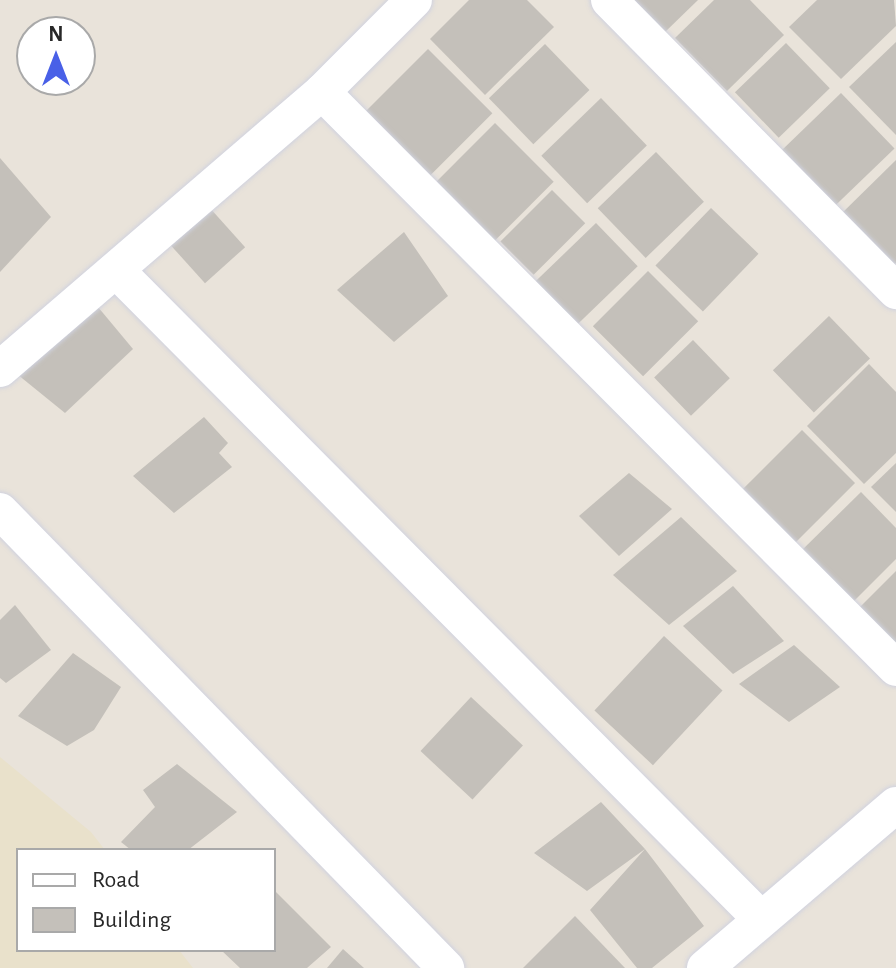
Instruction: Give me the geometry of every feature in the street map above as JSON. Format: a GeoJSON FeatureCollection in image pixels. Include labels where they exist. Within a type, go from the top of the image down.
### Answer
{"type":"FeatureCollection","features":[{"type":"Feature","properties":{"kind":"street"},"geometry":{"type":"LineString","coordinates":[[0,369],[322,92],[414,0]]}},
{"type":"Feature","properties":{"kind":"street"},"geometry":{"type":"LineString","coordinates":[[609,0],[896,291]]}},
{"type":"Feature","properties":{"kind":"street"},"geometry":{"type":"LineString","coordinates":[[322,92],[896,668]]}},
{"type":"Feature","properties":{"kind":"street"},"geometry":{"type":"LineString","coordinates":[[116,270],[761,919]]}},
{"type":"Feature","properties":{"kind":"street"},"geometry":{"type":"LineString","coordinates":[[0,511],[446,968]]}},
{"type":"Feature","properties":{"kind":"street"},"geometry":{"type":"LineString","coordinates":[[705,968],[896,805]]}},
{"type":"Feature","properties":{"kind":"shaded area"},"geometry":{"type":"Polygon","coordinates":[[[0,757],[91,832],[103,848],[16,848],[16,952],[181,952],[193,968],[0,968],[0,757]]]}},
{"type":"Feature","properties":{"kind":"building"},"geometry":{"type":"Polygon","coordinates":[[[469,0],[527,0],[554,27],[485,95],[430,39],[469,0]]]}},
{"type":"Feature","properties":{"kind":"building"},"geometry":{"type":"Polygon","coordinates":[[[630,0],[698,0],[663,34],[630,0]]]}},
{"type":"Feature","properties":{"kind":"building"},"geometry":{"type":"Polygon","coordinates":[[[714,0],[750,0],[784,35],[727,91],[675,38],[714,0]]]}},
{"type":"Feature","properties":{"kind":"building"},"geometry":{"type":"Polygon","coordinates":[[[817,0],[894,0],[896,26],[841,79],[789,27],[817,0]]]}},
{"type":"Feature","properties":{"kind":"building"},"geometry":{"type":"Polygon","coordinates":[[[896,42],[896,135],[849,87],[896,42]]]}},
{"type":"Feature","properties":{"kind":"building"},"geometry":{"type":"Polygon","coordinates":[[[786,43],[830,88],[779,138],[735,92],[786,43]]]}},
{"type":"Feature","properties":{"kind":"building"},"geometry":{"type":"Polygon","coordinates":[[[545,44],[589,90],[533,144],[489,98],[545,44]]]}},
{"type":"Feature","properties":{"kind":"building"},"geometry":{"type":"Polygon","coordinates":[[[428,49],[492,113],[426,180],[362,115],[428,49]]]}},
{"type":"Feature","properties":{"kind":"building"},"geometry":{"type":"Polygon","coordinates":[[[841,93],[894,148],[832,209],[778,153],[841,93]]]}},
{"type":"Feature","properties":{"kind":"building"},"geometry":{"type":"Polygon","coordinates":[[[601,98],[647,145],[587,203],[541,156],[601,98]]]}},
{"type":"Feature","properties":{"kind":"building"},"geometry":{"type":"Polygon","coordinates":[[[495,123],[554,182],[495,240],[436,182],[495,123]]]}},
{"type":"Feature","properties":{"kind":"building"},"geometry":{"type":"Polygon","coordinates":[[[656,152],[704,202],[646,258],[598,208],[656,152]]]}},
{"type":"Feature","properties":{"kind":"building"},"geometry":{"type":"Polygon","coordinates":[[[0,158],[51,217],[0,272],[0,158]]]}},
{"type":"Feature","properties":{"kind":"building"},"geometry":{"type":"Polygon","coordinates":[[[896,160],[896,263],[889,269],[838,217],[896,160]]]}},
{"type":"Feature","properties":{"kind":"building"},"geometry":{"type":"Polygon","coordinates":[[[552,190],[585,223],[534,275],[500,242],[552,190]]]}},
{"type":"Feature","properties":{"kind":"building"},"geometry":{"type":"Polygon","coordinates":[[[209,207],[245,247],[205,283],[169,243],[209,207]]]}},
{"type":"Feature","properties":{"kind":"building"},"geometry":{"type":"Polygon","coordinates":[[[711,208],[758,254],[703,311],[655,266],[711,208]]]}},
{"type":"Feature","properties":{"kind":"building"},"geometry":{"type":"Polygon","coordinates":[[[596,223],[638,266],[571,331],[529,288],[596,223]]]}},
{"type":"Feature","properties":{"kind":"building"},"geometry":{"type":"Polygon","coordinates":[[[404,232],[448,296],[394,342],[337,290],[404,232]]]}},
{"type":"Feature","properties":{"kind":"building"},"geometry":{"type":"Polygon","coordinates":[[[648,271],[698,321],[643,376],[593,326],[648,271]]]}},
{"type":"Feature","properties":{"kind":"building"},"geometry":{"type":"Polygon","coordinates":[[[98,307],[133,349],[65,413],[12,370],[98,307]]]}},
{"type":"Feature","properties":{"kind":"building"},"geometry":{"type":"Polygon","coordinates":[[[829,316],[870,358],[814,413],[773,370],[829,316]]]}},
{"type":"Feature","properties":{"kind":"building"},"geometry":{"type":"Polygon","coordinates":[[[693,340],[730,378],[691,416],[654,378],[693,340]]]}},
{"type":"Feature","properties":{"kind":"building"},"geometry":{"type":"Polygon","coordinates":[[[869,364],[896,392],[896,453],[864,484],[807,426],[869,364]]]}},
{"type":"Feature","properties":{"kind":"building"},"geometry":{"type":"Polygon","coordinates":[[[204,417],[228,443],[219,453],[232,467],[174,513],[133,476],[204,417]]]}},
{"type":"Feature","properties":{"kind":"building"},"geometry":{"type":"Polygon","coordinates":[[[802,430],[855,483],[790,548],[737,495],[802,430]]]}},
{"type":"Feature","properties":{"kind":"building"},"geometry":{"type":"Polygon","coordinates":[[[896,463],[896,512],[871,487],[896,463]]]}},
{"type":"Feature","properties":{"kind":"building"},"geometry":{"type":"Polygon","coordinates":[[[629,473],[672,509],[619,556],[579,516],[629,473]]]}},
{"type":"Feature","properties":{"kind":"building"},"geometry":{"type":"Polygon","coordinates":[[[861,492],[896,528],[896,559],[848,607],[797,555],[861,492]]]}},
{"type":"Feature","properties":{"kind":"building"},"geometry":{"type":"Polygon","coordinates":[[[681,517],[737,571],[669,625],[613,575],[681,517]]]}},
{"type":"Feature","properties":{"kind":"building"},"geometry":{"type":"Polygon","coordinates":[[[896,571],[896,652],[856,611],[896,571]]]}},
{"type":"Feature","properties":{"kind":"building"},"geometry":{"type":"Polygon","coordinates":[[[733,586],[784,641],[733,674],[683,626],[733,586]]]}},
{"type":"Feature","properties":{"kind":"building"},"geometry":{"type":"Polygon","coordinates":[[[15,605],[51,650],[6,683],[0,678],[0,620],[15,605]]]}},
{"type":"Feature","properties":{"kind":"building"},"geometry":{"type":"Polygon","coordinates":[[[664,636],[723,691],[653,765],[594,711],[664,636]]]}},
{"type":"Feature","properties":{"kind":"building"},"geometry":{"type":"Polygon","coordinates":[[[794,645],[840,687],[789,722],[739,684],[794,645]]]}},
{"type":"Feature","properties":{"kind":"building"},"geometry":{"type":"Polygon","coordinates":[[[73,653],[121,687],[94,730],[67,746],[18,716],[73,653]]]}},
{"type":"Feature","properties":{"kind":"building"},"geometry":{"type":"Polygon","coordinates":[[[471,697],[523,745],[472,800],[421,751],[471,697]]]}},
{"type":"Feature","properties":{"kind":"building"},"geometry":{"type":"Polygon","coordinates":[[[177,764],[237,812],[191,848],[128,848],[121,842],[155,807],[143,790],[177,764]]]}},
{"type":"Feature","properties":{"kind":"building"},"geometry":{"type":"Polygon","coordinates":[[[601,802],[645,849],[587,891],[534,853],[601,802]]]}},
{"type":"Feature","properties":{"kind":"building"},"geometry":{"type":"Polygon","coordinates":[[[645,849],[704,926],[652,968],[637,968],[590,910],[645,849]]]}},
{"type":"Feature","properties":{"kind":"building"},"geometry":{"type":"Polygon","coordinates":[[[276,892],[331,947],[307,968],[240,968],[223,952],[276,952],[276,892]]]}},
{"type":"Feature","properties":{"kind":"building"},"geometry":{"type":"Polygon","coordinates":[[[575,916],[625,968],[523,968],[575,916]]]}},
{"type":"Feature","properties":{"kind":"building"},"geometry":{"type":"Polygon","coordinates":[[[343,949],[364,968],[327,968],[343,949]]]}}]}
